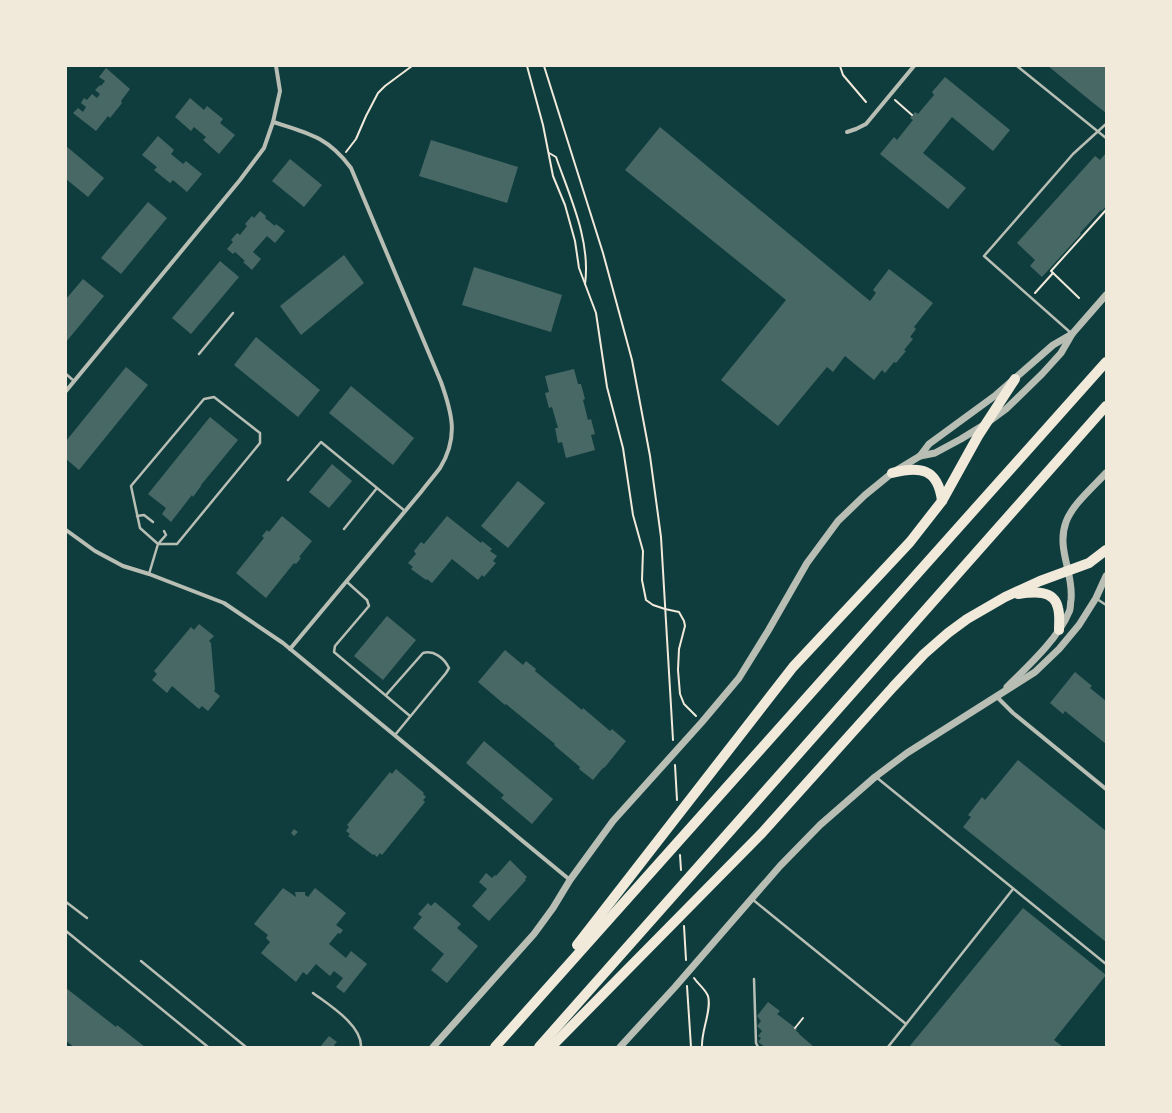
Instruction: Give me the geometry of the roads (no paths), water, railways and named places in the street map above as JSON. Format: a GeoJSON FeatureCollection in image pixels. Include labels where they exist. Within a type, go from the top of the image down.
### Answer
{"type":"FeatureCollection","features":[{"type":"Feature","properties":{"kind":"highway"},"geometry":{"type":"LineString","coordinates":[[495,1047],[1106,362]]}},
{"type":"Feature","properties":{"kind":"highway"},"geometry":{"type":"LineString","coordinates":[[522,1017],[687,806],[764,702],[793,667],[910,542],[942,501],[987,423],[1015,379]]}},
{"type":"Feature","properties":{"kind":"highway"},"geometry":{"type":"LineString","coordinates":[[539,1047],[1106,406]]}},
{"type":"Feature","properties":{"kind":"highway"},"geometry":{"type":"LineString","coordinates":[[892,473],[908,469],[924,472],[936,480],[940,489],[942,501]]}},
{"type":"Feature","properties":{"kind":"highway"},"geometry":{"type":"LineString","coordinates":[[551,1047],[762,833],[924,654],[967,619],[1005,597],[1068,570],[1089,563],[1106,550]]}},
{"type":"Feature","properties":{"kind":"highway"},"geometry":{"type":"LineString","coordinates":[[1005,597],[1032,592],[1045,592],[1053,598],[1058,608],[1059,630]]}},
{"type":"Feature","properties":{"kind":"street"},"geometry":{"type":"LineString","coordinates":[[66,390],[249,169],[264,148],[273,122],[280,91],[276,66]]}},
{"type":"Feature","properties":{"kind":"street"},"geometry":{"type":"LineString","coordinates":[[847,132],[866,124],[914,66]]}},
{"type":"Feature","properties":{"kind":"street"},"geometry":{"type":"LineString","coordinates":[[273,122],[312,134],[330,144],[351,168],[441,382],[450,407],[452,421],[452,434],[448,450],[440,467],[290,649]]}},
{"type":"Feature","properties":{"kind":"street"},"geometry":{"type":"LineString","coordinates":[[433,1047],[534,934],[570,880],[613,821],[702,722],[739,678],[768,632],[807,562],[827,534],[842,517],[865,495],[892,473],[920,456],[935,453],[987,423],[1006,409],[1061,353],[1072,334],[1106,295]]}},
{"type":"Feature","properties":{"kind":"street"},"geometry":{"type":"LineString","coordinates":[[920,456],[929,444],[977,410],[1015,379],[1053,344],[1072,334]]}},
{"type":"Feature","properties":{"kind":"street"},"geometry":{"type":"LineString","coordinates":[[997,697],[1035,658],[1059,630],[1070,611],[1072,591],[1062,548],[1062,537],[1066,522],[1073,510],[1106,473]]}},
{"type":"Feature","properties":{"kind":"street"},"geometry":{"type":"LineString","coordinates":[[66,530],[95,552],[123,566],[149,574],[224,603],[264,629],[570,880]]}},
{"type":"Feature","properties":{"kind":"street"},"geometry":{"type":"LineString","coordinates":[[620,1047],[690,970],[780,866],[820,825],[875,777],[928,739],[1035,672],[1059,649],[1079,624],[1096,598],[1106,576]]}},
{"type":"Feature","properties":{"kind":"street"},"geometry":{"type":"LineString","coordinates":[[997,697],[1013,713],[1106,789]]}},
{"type":"Feature","properties":{"kind":"lane"},"geometry":{"type":"LineString","coordinates":[[1017,66],[1106,138]]}},
{"type":"Feature","properties":{"kind":"lane"},"geometry":{"type":"LineString","coordinates":[[1072,334],[984,256],[1073,154],[1106,124]]}},
{"type":"Feature","properties":{"kind":"lane"},"geometry":{"type":"LineString","coordinates":[[199,354],[233,313]]}},
{"type":"Feature","properties":{"kind":"lane"},"geometry":{"type":"LineString","coordinates":[[66,374],[74,381]]}},
{"type":"Feature","properties":{"kind":"lane"},"geometry":{"type":"LineString","coordinates":[[214,397],[260,433],[260,443],[177,544],[158,544],[140,528],[131,486],[204,398],[214,397]]}},
{"type":"Feature","properties":{"kind":"lane"},"geometry":{"type":"LineString","coordinates":[[288,480],[320,442],[405,511]]}},
{"type":"Feature","properties":{"kind":"lane"},"geometry":{"type":"LineString","coordinates":[[344,529],[377,488]]}},
{"type":"Feature","properties":{"kind":"lane"},"geometry":{"type":"LineString","coordinates":[[137,516],[144,515],[153,522]]}},
{"type":"Feature","properties":{"kind":"lane"},"geometry":{"type":"LineString","coordinates":[[149,574],[158,544],[166,535],[164,531]]}},
{"type":"Feature","properties":{"kind":"lane"},"geometry":{"type":"LineString","coordinates":[[346,581],[367,600],[370,606],[335,646],[334,652],[410,716]]}},
{"type":"Feature","properties":{"kind":"lane"},"geometry":{"type":"LineString","coordinates":[[1096,598],[1106,605]]}},
{"type":"Feature","properties":{"kind":"lane"},"geometry":{"type":"LineString","coordinates":[[386,695],[423,653],[428,651],[436,654],[446,662],[449,668],[446,674],[394,735]]}},
{"type":"Feature","properties":{"kind":"lane"},"geometry":{"type":"LineString","coordinates":[[875,777],[1106,964]]}},
{"type":"Feature","properties":{"kind":"lane"},"geometry":{"type":"LineString","coordinates":[[888,1047],[1013,889]]}},
{"type":"Feature","properties":{"kind":"lane"},"geometry":{"type":"LineString","coordinates":[[752,898],[906,1024]]}},
{"type":"Feature","properties":{"kind":"lane"},"geometry":{"type":"LineString","coordinates":[[66,902],[87,918]]}},
{"type":"Feature","properties":{"kind":"lane"},"geometry":{"type":"LineString","coordinates":[[66,930],[208,1047]]}},
{"type":"Feature","properties":{"kind":"lane"},"geometry":{"type":"LineString","coordinates":[[141,961],[246,1047]]}},
{"type":"Feature","properties":{"kind":"lane"},"geometry":{"type":"LineString","coordinates":[[754,979],[756,1043],[758,1047]]}},
{"type":"Feature","properties":{"kind":"lane"},"geometry":{"type":"LineString","coordinates":[[313,994],[353,1025],[358,1033],[361,1047]]}}]}
